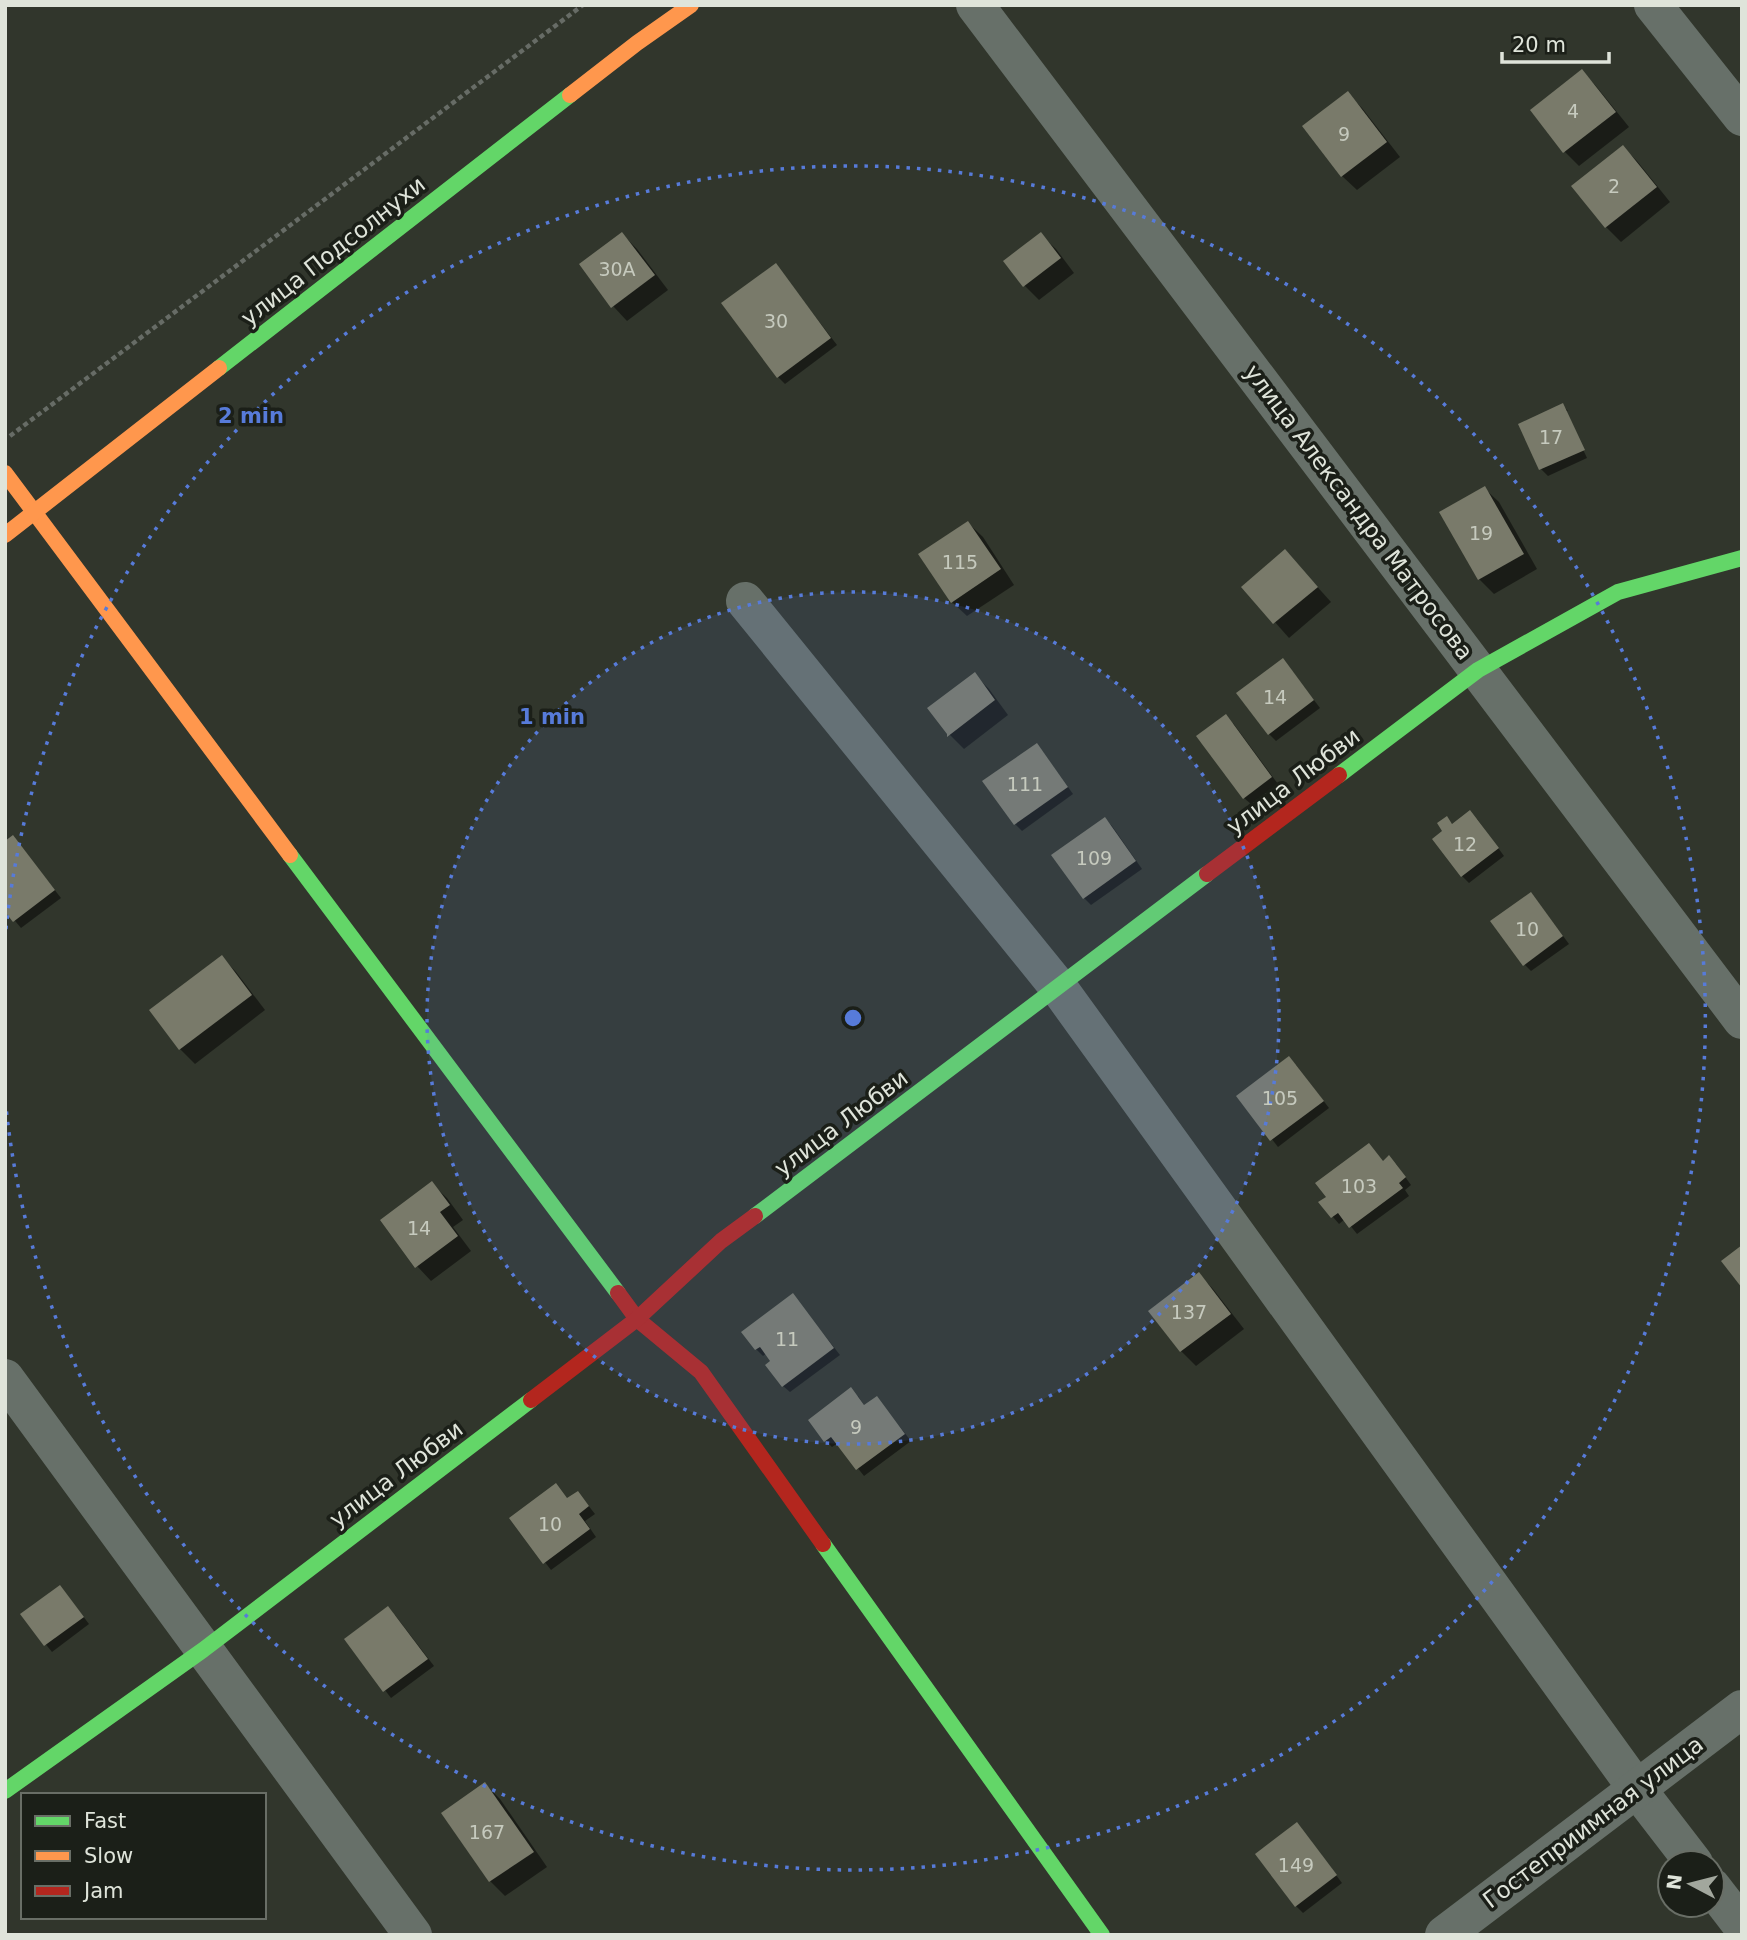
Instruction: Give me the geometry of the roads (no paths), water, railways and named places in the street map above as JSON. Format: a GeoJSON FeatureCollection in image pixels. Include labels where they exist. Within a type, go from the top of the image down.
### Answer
{"type":"FeatureCollection","features":[{"type":"Feature","properties":{"kind":"street","name":"улица Подсолнухи"},"geometry":{"type":"LineString","coordinates":[[5,535],[637,43],[691,5]]}},
{"type":"Feature","properties":{"kind":"street","name":"улица Александра Матросова"},"geometry":{"type":"LineString","coordinates":[[975,5],[1742,1020]]}},
{"type":"Feature","properties":{"kind":"street"},"geometry":{"type":"LineString","coordinates":[[1653,5],[1742,117]]}},
{"type":"Feature","properties":{"kind":"street"},"geometry":{"type":"LineString","coordinates":[[5,473],[637,1319],[701,1373],[1102,1935]]}},
{"type":"Feature","properties":{"kind":"street","name":"улица Любви"},"geometry":{"type":"LineString","coordinates":[[5,1791],[203,1650],[637,1319],[722,1241],[1478,670],[1618,592],[1742,558]]}},
{"type":"Feature","properties":{"kind":"street"},"geometry":{"type":"LineString","coordinates":[[745,601],[1058,987],[1683,1849]]}},
{"type":"Feature","properties":{"kind":"street"},"geometry":{"type":"LineString","coordinates":[[5,1378],[413,1935]]}},
{"type":"Feature","properties":{"kind":"street","name":"Гостеприимная улица"},"geometry":{"type":"LineString","coordinates":[[1444,1935],[1742,1709]]}},
{"type":"Feature","properties":{"kind":"street"},"geometry":{"type":"LineString","coordinates":[[1726,1905],[1742,1926]]}}]}
